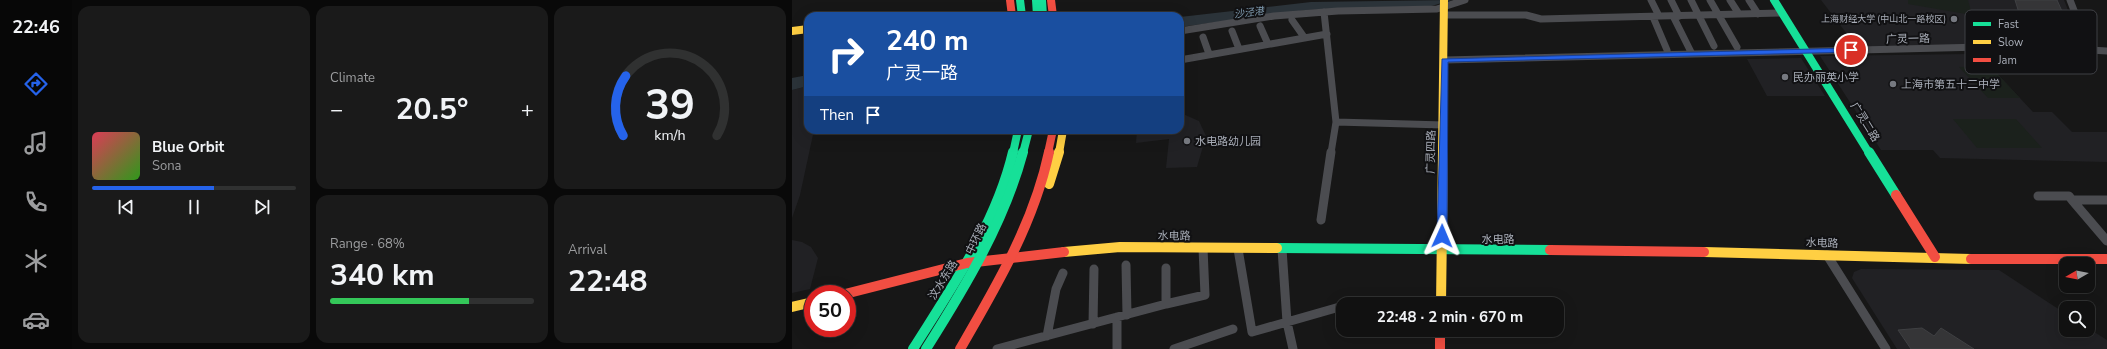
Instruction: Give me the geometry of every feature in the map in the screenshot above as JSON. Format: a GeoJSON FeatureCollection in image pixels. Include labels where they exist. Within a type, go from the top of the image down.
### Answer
{"type":"FeatureCollection","features":[{"type":"Feature","properties":{"kind":"main road"},"geometry":{"type":"LineString","coordinates":[[1010,0],[1011,12]]}},
{"type":"Feature","properties":{"kind":"main road"},"geometry":{"type":"LineString","coordinates":[[1012,12],[1022,0]]}},
{"type":"Feature","properties":{"kind":"main road"},"geometry":{"type":"LineString","coordinates":[[1022,0],[1022,12]]}},
{"type":"Feature","properties":{"kind":"main road"},"geometry":{"type":"LineString","coordinates":[[1026,0],[1028,12]]}},
{"type":"Feature","properties":{"kind":"main road"},"geometry":{"type":"LineString","coordinates":[[1036,0],[1038,12]]}},
{"type":"Feature","properties":{"kind":"main road"},"geometry":{"type":"LineString","coordinates":[[1042,0],[1043,12]]}},
{"type":"Feature","properties":{"kind":"main road","name":"广灵二路"},"geometry":{"type":"LineString","coordinates":[[1774,0],[1935,257]]}},
{"type":"Feature","properties":{"kind":"main road"},"geometry":{"type":"LineString","coordinates":[[1050,1],[1052,12]]}},
{"type":"Feature","properties":{"kind":"main road","name":"广灵四路"},"geometry":{"type":"LineString","coordinates":[[1441,297],[1445,7]]}},
{"type":"Feature","properties":{"kind":"main road"},"geometry":{"type":"LineString","coordinates":[[792,31],[804,30]]}},
{"type":"Feature","properties":{"kind":"main road","name":"汶水东路"},"geometry":{"type":"LineString","coordinates":[[913,349],[967,263],[1005,180],[1017,134]]}},
{"type":"Feature","properties":{"kind":"main road","name":"中环路"},"geometry":{"type":"LineString","coordinates":[[926,349],[970,278],[1008,202],[1020,169],[1028,134]]}},
{"type":"Feature","properties":{"kind":"main road"},"geometry":{"type":"LineString","coordinates":[[934,349],[951,324],[987,260],[1019,188],[1034,134]]}},
{"type":"Feature","properties":{"kind":"main road"},"geometry":{"type":"LineString","coordinates":[[951,349],[1004,257],[1024,214],[1045,150],[1047,134]]}},
{"type":"Feature","properties":{"kind":"main road"},"geometry":{"type":"LineString","coordinates":[[960,349],[1001,278],[1033,208],[1048,160],[1052,134]]}},
{"type":"Feature","properties":{"kind":"main road"},"geometry":{"type":"LineString","coordinates":[[966,349],[1014,272],[1044,201],[1062,142],[1063,134]]}},
{"type":"Feature","properties":{"kind":"main road","name":"水电路"},"geometry":{"type":"LineString","coordinates":[[856,291],[938,268],[967,263],[1004,257],[1120,248],[1442,251],[1612,250],[2107,259]]}},
{"type":"Feature","properties":{"kind":"main road"},"geometry":{"type":"LineString","coordinates":[[792,307],[804,304]]}},
{"type":"Feature","properties":{"kind":"main road"},"geometry":{"type":"LineString","coordinates":[[1440,337],[1440,349]]}},
{"type":"Feature","properties":{"kind":"street"},"geometry":{"type":"LineString","coordinates":[[1184,30],[1274,16],[1324,12],[1433,9],[1445,7],[1465,0]]}},
{"type":"Feature","properties":{"kind":"street"},"geometry":{"type":"LineString","coordinates":[[1651,0],[1667,50]]}},
{"type":"Feature","properties":{"kind":"street"},"geometry":{"type":"LineString","coordinates":[[1671,0],[1692,54]]}},
{"type":"Feature","properties":{"kind":"street"},"geometry":{"type":"LineString","coordinates":[[1691,0],[1714,46]]}},
{"type":"Feature","properties":{"kind":"street"},"geometry":{"type":"LineString","coordinates":[[1710,0],[1737,46]]}},
{"type":"Feature","properties":{"kind":"street"},"geometry":{"type":"LineString","coordinates":[[1730,0],[1739,14]]}},
{"type":"Feature","properties":{"kind":"street"},"geometry":{"type":"LineString","coordinates":[[1749,0],[1758,14]]}},
{"type":"Feature","properties":{"kind":"street"},"geometry":{"type":"LineString","coordinates":[[2070,0],[2074,10]]}},
{"type":"Feature","properties":{"kind":"street"},"geometry":{"type":"LineString","coordinates":[[1445,7],[1526,15],[1541,19],[1782,13]]}},
{"type":"Feature","properties":{"kind":"street"},"geometry":{"type":"LineString","coordinates":[[1321,220],[1336,122],[1324,12]]}},
{"type":"Feature","properties":{"kind":"street"},"geometry":{"type":"LineString","coordinates":[[1292,20],[1304,37]]}},
{"type":"Feature","properties":{"kind":"street"},"geometry":{"type":"LineString","coordinates":[[1260,26],[1268,44]]}},
{"type":"Feature","properties":{"kind":"street"},"geometry":{"type":"LineString","coordinates":[[1232,31],[1239,49]]}},
{"type":"Feature","properties":{"kind":"street"},"geometry":{"type":"LineString","coordinates":[[1184,59],[1327,34]]}},
{"type":"Feature","properties":{"kind":"street"},"geometry":{"type":"LineString","coordinates":[[1203,37],[1209,54]]}},
{"type":"Feature","properties":{"kind":"street","name":"广灵一路"},"geometry":{"type":"LineString","coordinates":[[1445,60],[1965,47]]}},
{"type":"Feature","properties":{"kind":"street","name":"广灵一路"},"geometry":{"type":"LineString","coordinates":[[2097,50],[2107,51]]}},
{"type":"Feature","properties":{"kind":"street"},"geometry":{"type":"LineString","coordinates":[[1336,122],[1444,125]]}},
{"type":"Feature","properties":{"kind":"street"},"geometry":{"type":"LineString","coordinates":[[2038,196],[2069,196],[2106,238]]}},
{"type":"Feature","properties":{"kind":"street"},"geometry":{"type":"LineString","coordinates":[[2072,200],[2107,200]]}},
{"type":"Feature","properties":{"kind":"street"},"geometry":{"type":"LineString","coordinates":[[997,349],[1205,295],[1203,248]]}},
{"type":"Feature","properties":{"kind":"street"},"geometry":{"type":"LineString","coordinates":[[1238,249],[1252,332],[1336,308]]}},
{"type":"Feature","properties":{"kind":"street"},"geometry":{"type":"LineString","coordinates":[[1282,249],[1287,322],[1293,349]]}},
{"type":"Feature","properties":{"kind":"street"},"geometry":{"type":"LineString","coordinates":[[1827,255],[1886,349]]}},
{"type":"Feature","properties":{"kind":"street"},"geometry":{"type":"LineString","coordinates":[[1117,349],[1122,316],[1126,265]]}},
{"type":"Feature","properties":{"kind":"street"},"geometry":{"type":"LineString","coordinates":[[1166,268],[1166,304]]}},
{"type":"Feature","properties":{"kind":"street"},"geometry":{"type":"LineString","coordinates":[[1092,324],[1094,270]]}},
{"type":"Feature","properties":{"kind":"street"},"geometry":{"type":"LineString","coordinates":[[1048,336],[1056,289],[1062,273]]}},
{"type":"Feature","properties":{"kind":"street"},"geometry":{"type":"LineString","coordinates":[[1174,349],[1233,330]]}},
{"type":"Feature","properties":{"kind":"shaded area","name":"上海财经大学 (中山北一路校区)"},"geometry":{"type":"Polygon","coordinates":[[[1821,0],[2064,0],[2068,10],[1965,10],[1965,46],[1857,47],[1821,0]]]}},
{"type":"Feature","properties":{"kind":"shaded area"},"geometry":{"type":"Polygon","coordinates":[[[1908,0],[1968,0],[1971,10],[1965,10],[1965,14],[1908,4],[1908,0]]]}},
{"type":"Feature","properties":{"kind":"shaded area","name":"上海市第五十二中学"},"geometry":{"type":"Polygon","coordinates":[[[1965,54],[1965,74],[1997,74],[2033,112],[2052,112],[2072,132],[2107,132],[2107,162],[1940,158],[1933,150],[1881,150],[1820,56],[1965,54]]]}},
{"type":"Feature","properties":{"kind":"shaded area","name":"民办丽英小学"},"geometry":{"type":"Polygon","coordinates":[[[1801,58],[1825,96],[1767,96],[1747,59],[1801,58]]]}},
{"type":"Feature","properties":{"kind":"shaded area"},"geometry":{"type":"Polygon","coordinates":[[[1959,67],[1965,67],[1965,73],[1959,67]]]}},
{"type":"Feature","properties":{"kind":"shaded area"},"geometry":{"type":"Polygon","coordinates":[[[1966,74],[1998,74],[2020,98],[1988,98],[1966,74]]]}},
{"type":"Feature","properties":{"kind":"shaded area"},"geometry":{"type":"Polygon","coordinates":[[[804,87],[804,134],[813,134],[800,195],[792,218],[792,90],[804,87]]]}},
{"type":"Feature","properties":{"kind":"shaded area","name":"水电路幼儿园"},"geometry":{"type":"Polygon","coordinates":[[[1184,114],[1199,121],[1206,136],[1197,167],[1166,168],[1169,139],[1136,143],[1137,134],[1184,134],[1184,114]]]}},
{"type":"Feature","properties":{"kind":"shaded area"},"geometry":{"type":"Polygon","coordinates":[[[1953,119],[2016,119],[2042,148],[1977,148],[1953,119]]]}},
{"type":"Feature","properties":{"kind":"shaded area"},"geometry":{"type":"Polygon","coordinates":[[[792,240],[802,242],[811,247],[818,258],[811,285],[804,285],[804,290],[792,293],[792,240]]]}},
{"type":"Feature","properties":{"kind":"shaded area"},"geometry":{"type":"Polygon","coordinates":[[[1861,269],[1999,270],[2059,309],[2059,337],[2095,337],[2095,332],[2107,340],[2107,349],[1897,349],[1852,278],[1854,272],[1861,269]]]}},
{"type":"Feature","properties":{"kind":"water","name":"沙泾港"},"geometry":{"type":"Polygon","coordinates":[[[1452,0],[1428,7],[1307,10],[1184,26],[1184,17],[1311,2],[1452,0]]]}},
{"type":"Feature","properties":{"kind":"water"},"geometry":{"type":"Polygon","coordinates":[[[804,76],[804,87],[792,90],[792,78],[804,76]]]}},
{"type":"Feature","properties":{"kind":"building"},"geometry":{"type":"Polygon","coordinates":[[[2015,0],[2057,0],[2061,10],[2018,10],[2015,0]]]}},
{"type":"Feature","properties":{"kind":"building"},"geometry":{"type":"Polygon","coordinates":[[[1922,328],[1934,336],[1941,328],[1974,349],[1911,349],[1898,330],[1922,328]]]}},
{"type":"Feature","properties":{"kind":"traffic: fast"},"geometry":{"type":"LineString","coordinates":[[1020,0],[1022,12]]}},
{"type":"Feature","properties":{"kind":"traffic: fast"},"geometry":{"type":"LineString","coordinates":[[1036,0],[1037,12]]}},
{"type":"Feature","properties":{"kind":"traffic: fast"},"geometry":{"type":"LineString","coordinates":[[1042,0],[1043,12]]}},
{"type":"Feature","properties":{"kind":"traffic: fast"},"geometry":{"type":"LineString","coordinates":[[1774,0],[1896,195]]}},
{"type":"Feature","properties":{"kind":"traffic: fast"},"geometry":{"type":"LineString","coordinates":[[913,349],[961,271],[990,217],[1011,160],[1017,134]]}},
{"type":"Feature","properties":{"kind":"traffic: fast"},"geometry":{"type":"LineString","coordinates":[[926,349],[973,271],[1000,217],[1021,160],[1028,134]]}},
{"type":"Feature","properties":{"kind":"traffic: fast"},"geometry":{"type":"LineString","coordinates":[[1277,248],[1550,250]]}},
{"type":"Feature","properties":{"kind":"traffic: slow"},"geometry":{"type":"LineString","coordinates":[[1441,297],[1444,0]]}},
{"type":"Feature","properties":{"kind":"traffic: slow"},"geometry":{"type":"LineString","coordinates":[[792,31],[804,30]]}},
{"type":"Feature","properties":{"kind":"traffic: slow"},"geometry":{"type":"LineString","coordinates":[[1049,184],[1062,142],[1063,134]]}},
{"type":"Feature","properties":{"kind":"traffic: slow"},"geometry":{"type":"LineString","coordinates":[[1064,252],[1120,247],[1277,248]]}},
{"type":"Feature","properties":{"kind":"traffic: slow"},"geometry":{"type":"LineString","coordinates":[[1704,252],[1971,259]]}},
{"type":"Feature","properties":{"kind":"traffic: slow"},"geometry":{"type":"LineString","coordinates":[[792,307],[804,304]]}},
{"type":"Feature","properties":{"kind":"traffic: jam"},"geometry":{"type":"LineString","coordinates":[[1010,0],[1012,12]]}},
{"type":"Feature","properties":{"kind":"traffic: jam"},"geometry":{"type":"LineString","coordinates":[[1051,0],[1052,12]]}},
{"type":"Feature","properties":{"kind":"traffic: jam"},"geometry":{"type":"LineString","coordinates":[[960,349],[1004,270],[1029,217],[1039,189],[1052,134]]}},
{"type":"Feature","properties":{"kind":"traffic: jam"},"geometry":{"type":"LineString","coordinates":[[1896,195],[1935,257]]}},
{"type":"Feature","properties":{"kind":"traffic: jam"},"geometry":{"type":"LineString","coordinates":[[1550,250],[1704,252]]}},
{"type":"Feature","properties":{"kind":"traffic: jam"},"geometry":{"type":"LineString","coordinates":[[856,291],[967,263],[1064,252]]}},
{"type":"Feature","properties":{"kind":"traffic: jam"},"geometry":{"type":"LineString","coordinates":[[1971,259],[2107,259]]}},
{"type":"Feature","properties":{"kind":"traffic: jam"},"geometry":{"type":"LineString","coordinates":[[1440,337],[1440,349]]}},
{"type":"Feature","properties":{"kind":"place","name":"上海财经大学 (中山北一路校区)"},"geometry":{"type":"Point","coordinates":[1954,19]}},
{"type":"Feature","properties":{"kind":"place","name":"民办丽英小学"},"geometry":{"type":"Point","coordinates":[1785,77]}},
{"type":"Feature","properties":{"kind":"place","name":"上海市第五十二中学"},"geometry":{"type":"Point","coordinates":[1893,84]}},
{"type":"Feature","properties":{"kind":"place","name":"水电路幼儿园"},"geometry":{"type":"Point","coordinates":[1187,141]}},
{"type":"Feature","properties":{"kind":"route"},"geometry":{"type":"LineString","coordinates":[[1442,236],[1445,60],[1851,50]]}}]}
